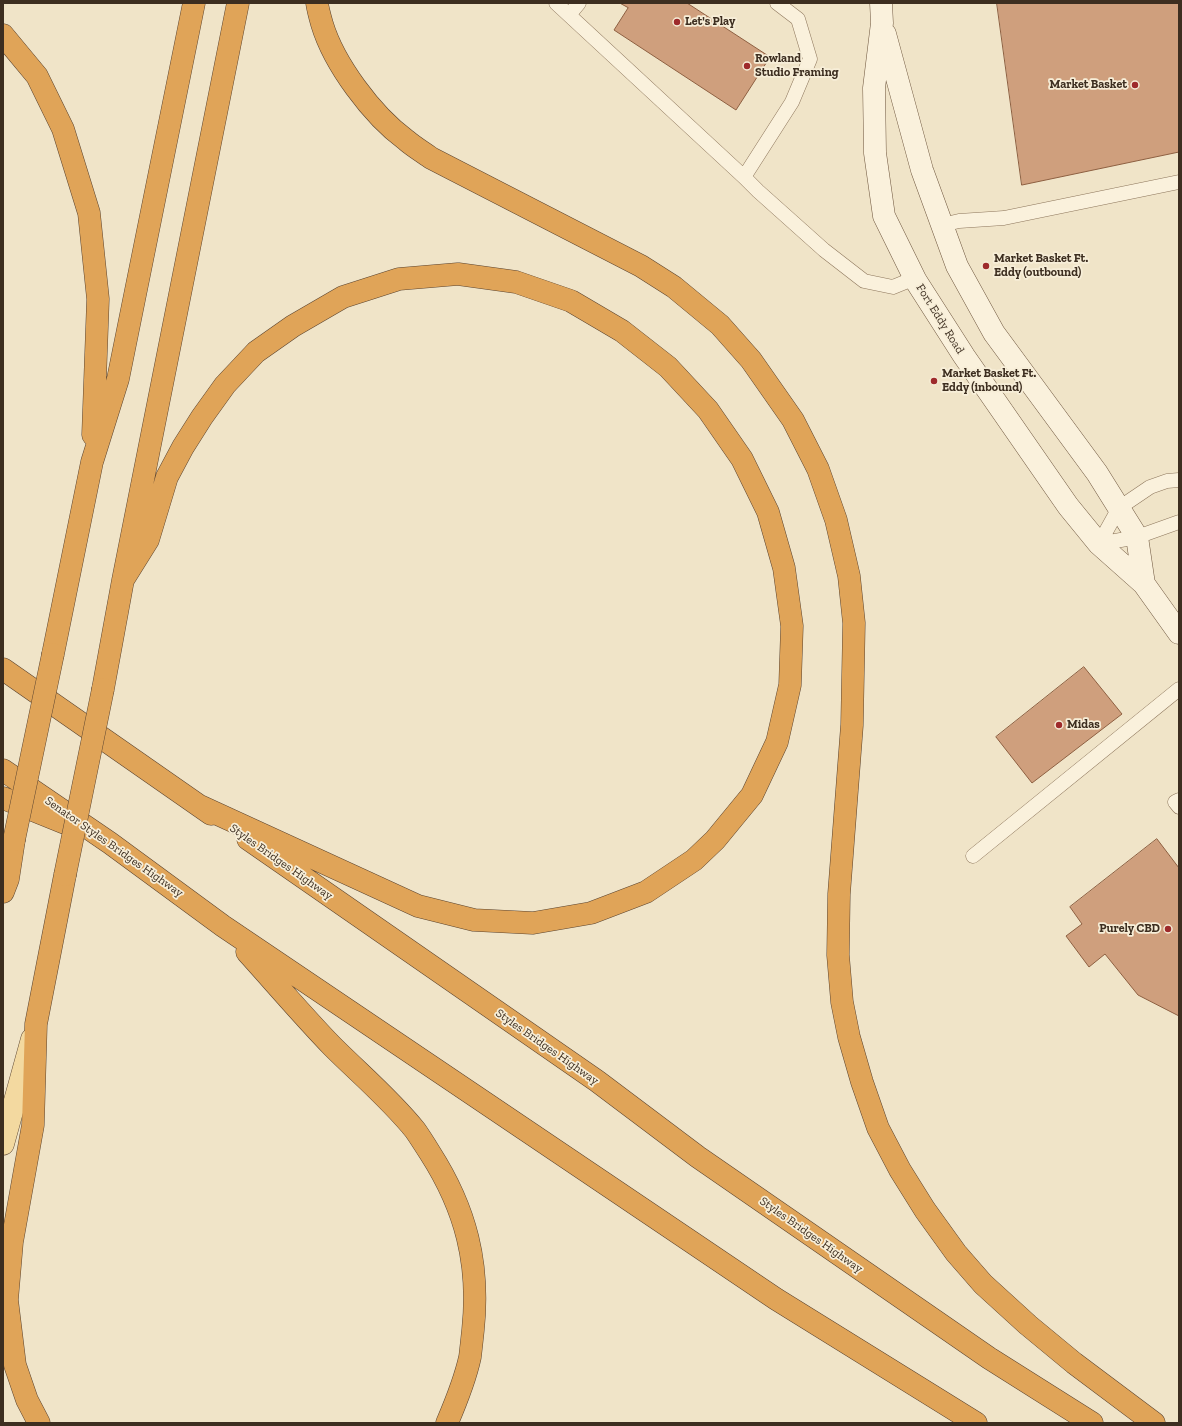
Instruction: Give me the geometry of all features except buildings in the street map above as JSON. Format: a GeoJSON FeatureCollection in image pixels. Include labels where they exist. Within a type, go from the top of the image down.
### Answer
{"type":"FeatureCollection","features":[{"type":"Feature","properties":{"kind":"highway"},"geometry":{"type":"LineString","coordinates":[[6,885],[92,462],[118,379],[194,3]]}},
{"type":"Feature","properties":{"kind":"highway"},"geometry":{"type":"LineString","coordinates":[[39,1423],[27,1400],[16,1366],[7,1300],[12,1242],[33,1125],[36,1024],[64,875],[103,689],[123,580],[238,3]]}},
{"type":"Feature","properties":{"kind":"highway"},"geometry":{"type":"LineString","coordinates":[[317,3],[322,25],[337,59],[358,90],[380,118],[405,140],[431,158],[641,266],[674,287],[720,325],[751,360],[792,420],[818,469],[836,520],[849,576],[854,623],[852,725],[839,894],[838,954],[842,1002],[850,1037],[862,1082],[878,1128],[900,1170],[924,1210],[956,1253],[984,1284],[1028,1325],[1074,1364],[1154,1423]]}},
{"type":"Feature","properties":{"kind":"highway"},"geometry":{"type":"LineString","coordinates":[[3,35],[37,76],[64,129],[88,213],[98,299],[92,462]]}},
{"type":"Feature","properties":{"kind":"highway"},"geometry":{"type":"LineString","coordinates":[[123,580],[148,540],[167,477],[183,447],[202,417],[225,386],[256,352],[292,326],[343,297],[399,280],[458,274],[516,282],[571,302],[622,331],[668,367],[708,410],[742,459],[768,512],[784,568],[792,626],[790,685],[777,742],[752,795],[716,840],[694,860],[646,892],[591,913],[533,923],[474,920],[418,906],[200,806]]}},
{"type":"Feature","properties":{"kind":"highway","name":"Styles Bridges Highway"},"geometry":{"type":"LineString","coordinates":[[3,669],[597,1081],[704,1162],[989,1358],[1092,1423]]}},
{"type":"Feature","properties":{"kind":"highway","name":"Senator Styles Bridges Highway"},"geometry":{"type":"LineString","coordinates":[[3,770],[102,838],[223,926]]}},
{"type":"Feature","properties":{"kind":"highway"},"geometry":{"type":"LineString","coordinates":[[3,798],[102,838]]}},
{"type":"Feature","properties":{"kind":"highway"},"geometry":{"type":"LineString","coordinates":[[223,926],[332,1046],[389,1101],[405,1119],[415,1131],[449,1184],[467,1233],[475,1279],[475,1307],[470,1357],[456,1402],[447,1423]]}},
{"type":"Feature","properties":{"kind":"highway"},"geometry":{"type":"LineString","coordinates":[[223,926],[776,1299],[976,1423]]}},
{"type":"Feature","properties":{"kind":"main road"},"geometry":{"type":"LineString","coordinates":[[3,905],[6,885]]}},
{"type":"Feature","properties":{"kind":"main road"},"geometry":{"type":"LineString","coordinates":[[3,1144],[36,1024]]}},
{"type":"Feature","properties":{"kind":"street","name":"Fort Eddy Road"},"geometry":{"type":"LineString","coordinates":[[882,13],[922,170],[957,266],[994,333],[1097,473],[1137,537],[1144,584]]}},
{"type":"Feature","properties":{"kind":"street","name":"Fort Eddy Road"},"geometry":{"type":"LineString","coordinates":[[882,13],[874,88],[875,154],[884,216],[915,278],[964,356],[1068,506],[1099,544],[1144,584],[1179,633]]}},
{"type":"Feature","properties":{"kind":"lane"},"geometry":{"type":"LineString","coordinates":[[556,3],[744,177],[758,192],[818,244],[864,281],[893,286],[915,278]]}},
{"type":"Feature","properties":{"kind":"lane"},"geometry":{"type":"LineString","coordinates":[[569,15],[579,3]]}},
{"type":"Feature","properties":{"kind":"lane"},"geometry":{"type":"LineString","coordinates":[[744,177],[792,102],[810,59],[798,19],[777,3]]}},
{"type":"Feature","properties":{"kind":"lane"},"geometry":{"type":"LineString","coordinates":[[942,225],[959,220],[1004,218],[1179,182]]}},
{"type":"Feature","properties":{"kind":"lane"},"geometry":{"type":"LineString","coordinates":[[1099,544],[1119,508],[1150,487],[1167,481],[1179,480]]}},
{"type":"Feature","properties":{"kind":"lane"},"geometry":{"type":"LineString","coordinates":[[1099,544],[1137,537],[1179,522]]}},
{"type":"Feature","properties":{"kind":"lane"},"geometry":{"type":"LineString","coordinates":[[973,856],[1179,689]]}},
{"type":"Feature","properties":{"kind":"lane"},"geometry":{"type":"LineString","coordinates":[[1179,800],[1175,802],[1179,807]]}},
{"type":"Feature","properties":{"kind":"place","name":"Let's Play"},"geometry":{"type":"Point","coordinates":[677,22]}},
{"type":"Feature","properties":{"kind":"place","name":"Rowland Studio Framing"},"geometry":{"type":"Point","coordinates":[747,66]}},
{"type":"Feature","properties":{"kind":"place","name":"Market Basket"},"geometry":{"type":"Point","coordinates":[1135,85]}},
{"type":"Feature","properties":{"kind":"place","name":"Market Basket Ft. Eddy (outbound)"},"geometry":{"type":"Point","coordinates":[986,266]}},
{"type":"Feature","properties":{"kind":"place","name":"Market Basket Ft. Eddy (inbound)"},"geometry":{"type":"Point","coordinates":[934,381]}},
{"type":"Feature","properties":{"kind":"place","name":"Midas"},"geometry":{"type":"Point","coordinates":[1059,725]}},
{"type":"Feature","properties":{"kind":"place","name":"Purely CBD"},"geometry":{"type":"Point","coordinates":[1168,929]}}]}
